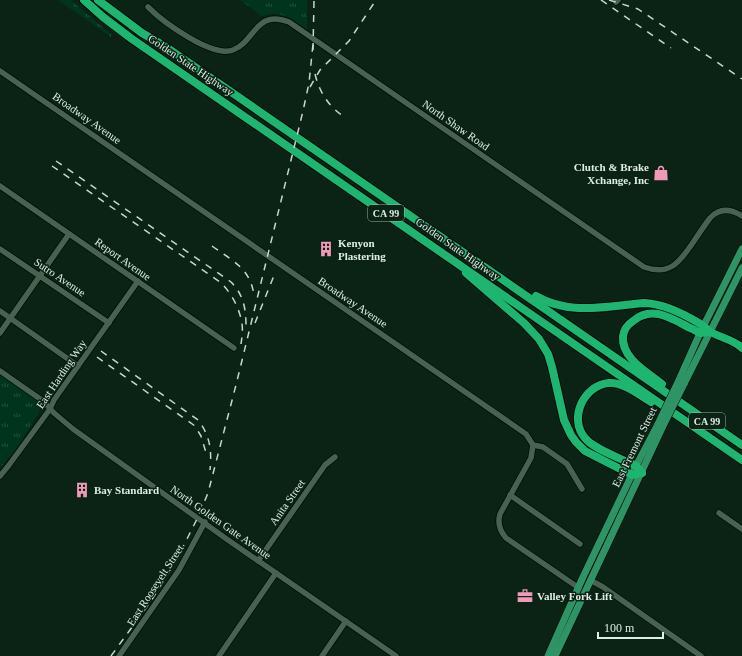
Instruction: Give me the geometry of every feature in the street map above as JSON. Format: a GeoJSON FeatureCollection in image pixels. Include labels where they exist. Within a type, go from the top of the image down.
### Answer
{"type":"FeatureCollection","features":[{"type":"Feature","properties":{"kind":"highway","name":"Golden State Highway"},"geometry":{"type":"LineString","coordinates":[[84,0],[103,17],[132,39],[440,250],[742,460]]}},
{"type":"Feature","properties":{"kind":"highway","name":"Golden State Highway"},"geometry":{"type":"LineString","coordinates":[[98,0],[142,33],[166,47],[742,445]]}},
{"type":"Feature","properties":{"kind":"highway"},"geometry":{"type":"LineString","coordinates":[[440,250],[524,323],[539,339],[548,354],[564,420],[576,442],[585,451],[632,474],[642,473]]}},
{"type":"Feature","properties":{"kind":"highway"},"geometry":{"type":"LineString","coordinates":[[483,266],[539,299],[561,307],[578,309],[645,303],[654,304],[673,311],[702,329]]}},
{"type":"Feature","properties":{"kind":"highway"},"geometry":{"type":"LineString","coordinates":[[672,397],[668,389],[634,362],[626,352],[623,337],[625,330],[637,317],[652,313],[671,318],[730,340],[742,348]]}},
{"type":"Feature","properties":{"kind":"highway"},"geometry":{"type":"LineString","coordinates":[[642,473],[636,466],[585,439],[578,423],[578,410],[584,398],[592,389],[601,384],[617,384],[641,396],[676,419],[690,423]]}},
{"type":"Feature","properties":{"kind":"main road","name":"East Fremont Street"},"geometry":{"type":"LineString","coordinates":[[681,382],[702,329],[742,249]]}},
{"type":"Feature","properties":{"kind":"main road","name":"East Fremont Street"},"geometry":{"type":"LineString","coordinates":[[555,656],[632,474],[660,425],[681,382],[710,332],[742,268]]}},
{"type":"Feature","properties":{"kind":"main road","name":"East Fremont Street"},"geometry":{"type":"LineString","coordinates":[[548,656],[579,588],[587,579],[642,473],[660,425]]}},
{"type":"Feature","properties":{"kind":"street","name":"North Shaw Road"},"geometry":{"type":"LineString","coordinates":[[148,7],[162,20],[181,32],[206,47],[222,52],[237,48],[259,25],[265,21],[276,19],[289,22],[644,267],[660,270],[668,268],[679,262],[715,213],[722,210],[729,210],[742,216]]}},
{"type":"Feature","properties":{"kind":"street","name":"Broadway Avenue"},"geometry":{"type":"LineString","coordinates":[[0,71],[509,421],[526,434],[533,445]]}},
{"type":"Feature","properties":{"kind":"street","name":"Report Avenue"},"geometry":{"type":"LineString","coordinates":[[0,187],[234,348]]}},
{"type":"Feature","properties":{"kind":"street"},"geometry":{"type":"LineString","coordinates":[[0,333],[69,234]]}},
{"type":"Feature","properties":{"kind":"street","name":"Sutro Avenue"},"geometry":{"type":"LineString","coordinates":[[0,249],[108,323]]}},
{"type":"Feature","properties":{"kind":"street","name":"East Harding Way"},"geometry":{"type":"LineString","coordinates":[[0,476],[50,409],[78,366],[138,281]]}},
{"type":"Feature","properties":{"kind":"street"},"geometry":{"type":"LineString","coordinates":[[0,311],[78,366]]}},
{"type":"Feature","properties":{"kind":"street","name":"North Golden Gate Avenue"},"geometry":{"type":"LineString","coordinates":[[0,371],[43,401],[54,413],[73,429],[258,561],[396,656]]}},
{"type":"Feature","properties":{"kind":"street"},"geometry":{"type":"LineString","coordinates":[[579,588],[506,538],[498,524],[499,518],[510,495],[531,458],[533,445],[543,447],[567,464],[582,489]]}},
{"type":"Feature","properties":{"kind":"street","name":"Anita Street"},"geometry":{"type":"LineString","coordinates":[[258,561],[323,468],[335,457]]}},
{"type":"Feature","properties":{"kind":"street"},"geometry":{"type":"LineString","coordinates":[[510,495],[580,544]]}},
{"type":"Feature","properties":{"kind":"street"},"geometry":{"type":"LineString","coordinates":[[719,513],[742,529]]}},
{"type":"Feature","properties":{"kind":"street","name":"East Roosevelt Street"},"geometry":{"type":"LineString","coordinates":[[119,656],[179,570],[205,522]]}},
{"type":"Feature","properties":{"kind":"street"},"geometry":{"type":"LineString","coordinates":[[218,656],[276,573]]}},
{"type":"Feature","properties":{"kind":"street"},"geometry":{"type":"LineString","coordinates":[[587,579],[603,587],[701,656]]}},
{"type":"Feature","properties":{"kind":"street"},"geometry":{"type":"LineString","coordinates":[[322,656],[346,621]]}},
{"type":"Feature","properties":{"kind":"green space"},"geometry":{"type":"Polygon","coordinates":[[[58,0],[71,0],[112,35],[111,37],[58,0]]]}},
{"type":"Feature","properties":{"kind":"green space"},"geometry":{"type":"Polygon","coordinates":[[[240,0],[307,0],[307,30],[286,16],[269,14],[262,16],[240,0]]]}},
{"type":"Feature","properties":{"kind":"green space"},"geometry":{"type":"Polygon","coordinates":[[[0,375],[35,399],[41,409],[19,445],[0,468],[0,375]]]}},
{"type":"Feature","properties":{"kind":"railway"},"geometry":{"type":"LineString","coordinates":[[313,50],[314,0]]}},
{"type":"Feature","properties":{"kind":"railway"},"geometry":{"type":"LineString","coordinates":[[310,87],[320,70],[349,41],[376,0]]}},
{"type":"Feature","properties":{"kind":"railway"},"geometry":{"type":"LineString","coordinates":[[601,0],[671,48]]}},
{"type":"Feature","properties":{"kind":"railway"},"geometry":{"type":"LineString","coordinates":[[609,0],[638,9],[742,79]]}},
{"type":"Feature","properties":{"kind":"railway"},"geometry":{"type":"LineString","coordinates":[[111,656],[151,601],[178,557],[208,493],[303,111],[309,83],[313,44]]}},
{"type":"Feature","properties":{"kind":"railway"},"geometry":{"type":"LineString","coordinates":[[315,74],[325,98],[333,108],[343,116]]}},
{"type":"Feature","properties":{"kind":"railway"},"geometry":{"type":"LineString","coordinates":[[56,161],[231,282],[241,296],[246,325]]}},
{"type":"Feature","properties":{"kind":"railway"},"geometry":{"type":"LineString","coordinates":[[52,166],[220,282],[231,296],[241,318],[241,344]]}},
{"type":"Feature","properties":{"kind":"railway"},"geometry":{"type":"LineString","coordinates":[[212,246],[240,266],[249,279],[254,296]]}},
{"type":"Feature","properties":{"kind":"railway"},"geometry":{"type":"LineString","coordinates":[[255,323],[275,273]]}},
{"type":"Feature","properties":{"kind":"railway"},"geometry":{"type":"LineString","coordinates":[[101,351],[198,420],[208,437],[211,456],[210,470]]}},
{"type":"Feature","properties":{"kind":"railway"},"geometry":{"type":"LineString","coordinates":[[97,357],[195,426],[201,436],[207,456]]}},
{"type":"Feature","properties":{"kind":"place","name":"Clutch & Brake Xchange, Inc"},"geometry":{"type":"Point","coordinates":[661,173]}},
{"type":"Feature","properties":{"kind":"place","name":"Kenyon Plastering"},"geometry":{"type":"Point","coordinates":[326,249]}},
{"type":"Feature","properties":{"kind":"place","name":"Bay Standard"},"geometry":{"type":"Point","coordinates":[82,490]}},
{"type":"Feature","properties":{"kind":"place","name":"Valley Fork Lift"},"geometry":{"type":"Point","coordinates":[525,596]}}]}
